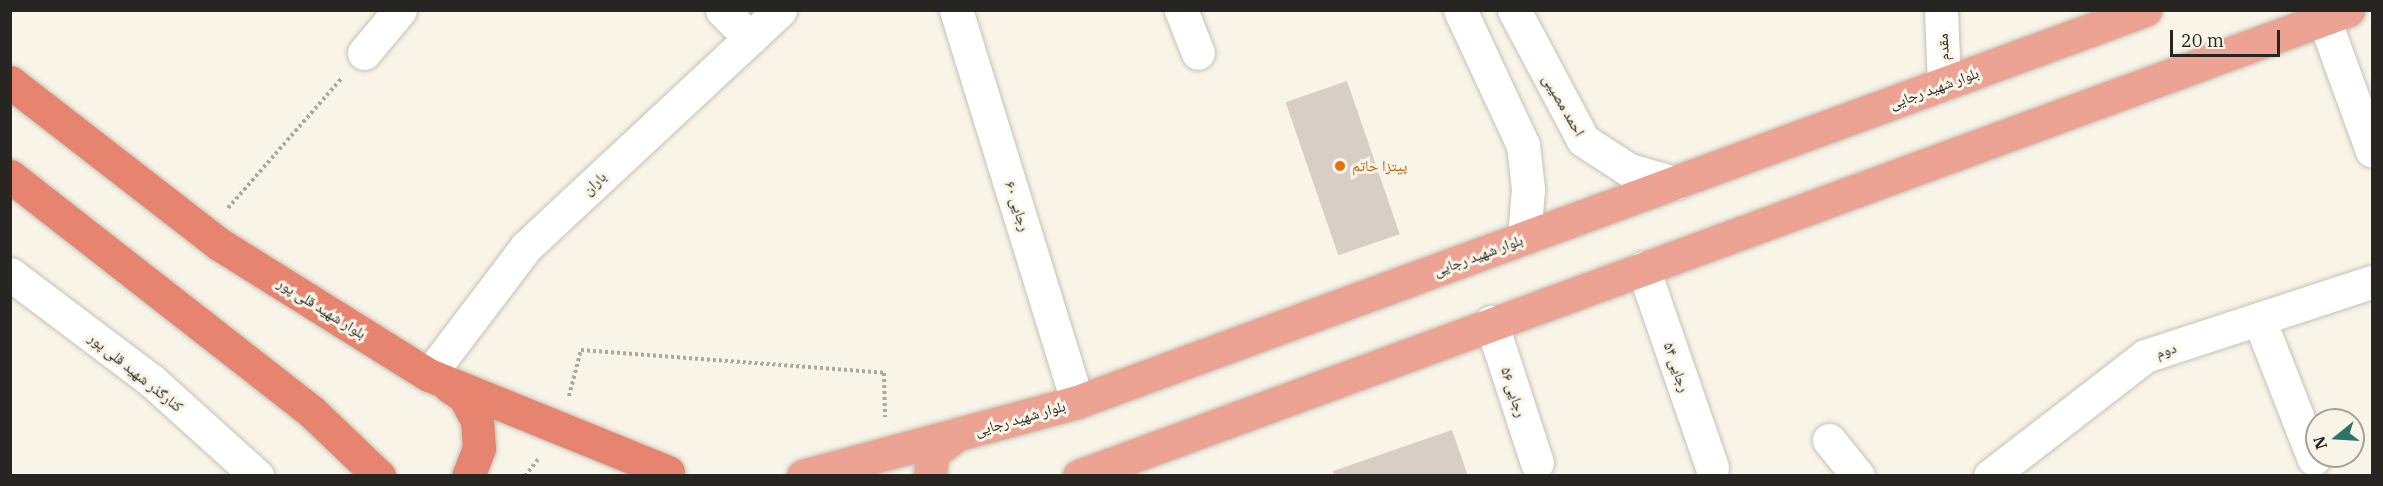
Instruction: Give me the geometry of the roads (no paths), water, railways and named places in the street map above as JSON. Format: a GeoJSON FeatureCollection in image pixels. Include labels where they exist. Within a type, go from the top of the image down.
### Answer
{"type":"FeatureCollection","features":[{"type":"Feature","properties":{"kind":"highway","name":"بلوار شهید قلی پور"},"geometry":{"type":"LineString","coordinates":[[10,82],[206,233],[433,377],[560,432],[669,474]]}},
{"type":"Feature","properties":{"kind":"highway"},"geometry":{"type":"LineString","coordinates":[[10,176],[312,412],[379,476]]}},
{"type":"Feature","properties":{"kind":"highway"},"geometry":{"type":"LineString","coordinates":[[433,377],[464,396],[477,420],[479,448],[468,476]]}},
{"type":"Feature","properties":{"kind":"main road","name":"بلوار شهید رجایی"},"geometry":{"type":"LineString","coordinates":[[803,476],[1077,402],[2145,10]]}},
{"type":"Feature","properties":{"kind":"main road"},"geometry":{"type":"LineString","coordinates":[[1079,476],[1491,322],[2336,15]]}},
{"type":"Feature","properties":{"kind":"main road"},"geometry":{"type":"LineString","coordinates":[[930,476],[932,453],[955,436]]}},
{"type":"Feature","properties":{"kind":"street"},"geometry":{"type":"LineString","coordinates":[[364,53],[400,10]]}},
{"type":"Feature","properties":{"kind":"street"},"geometry":{"type":"LineString","coordinates":[[722,10],[750,38]]}},
{"type":"Feature","properties":{"kind":"street","name":"باران"},"geometry":{"type":"LineString","coordinates":[[433,377],[526,247],[780,10]]}},
{"type":"Feature","properties":{"kind":"street","name":"رجایی ۶۰"},"geometry":{"type":"LineString","coordinates":[[956,10],[1077,402]]}},
{"type":"Feature","properties":{"kind":"street"},"geometry":{"type":"LineString","coordinates":[[1181,10],[1198,53]]}},
{"type":"Feature","properties":{"kind":"street"},"geometry":{"type":"LineString","coordinates":[[1460,10],[1516,132],[1527,170],[1524,238]]}},
{"type":"Feature","properties":{"kind":"street","name":"احمد مصیبی"},"geometry":{"type":"LineString","coordinates":[[1515,10],[1568,117],[1584,140],[1629,170],[1675,183]]}},
{"type":"Feature","properties":{"kind":"street","name":"مقدم"},"geometry":{"type":"LineString","coordinates":[[1941,10],[1944,84]]}},
{"type":"Feature","properties":{"kind":"street"},"geometry":{"type":"LineString","coordinates":[[2336,15],[2373,151]]}},
{"type":"Feature","properties":{"kind":"street"},"geometry":{"type":"LineString","coordinates":[[1516,132],[1544,136],[1568,117]]}},
{"type":"Feature","properties":{"kind":"street","name":"رجایی ۵۴"},"geometry":{"type":"LineString","coordinates":[[1643,268],[1712,466]]}},
{"type":"Feature","properties":{"kind":"street","name":"کنارگذر شهید قلی پور"},"geometry":{"type":"LineString","coordinates":[[13,279],[152,381],[257,476]]}},
{"type":"Feature","properties":{"kind":"street","name":"دوم"},"geometry":{"type":"LineString","coordinates":[[2006,471],[2145,356],[2373,282]]}},
{"type":"Feature","properties":{"kind":"street"},"geometry":{"type":"LineString","coordinates":[[2259,319],[2305,436]]}},
{"type":"Feature","properties":{"kind":"street","name":"رجایی ۵۶"},"geometry":{"type":"LineString","coordinates":[[1491,322],[1538,462]]}},
{"type":"Feature","properties":{"kind":"street"},"geometry":{"type":"LineString","coordinates":[[1829,440],[1858,476]]}},
{"type":"Feature","properties":{"kind":"place","name":"پیتزا حاتم"},"geometry":{"type":"Point","coordinates":[1340,166]}}]}
